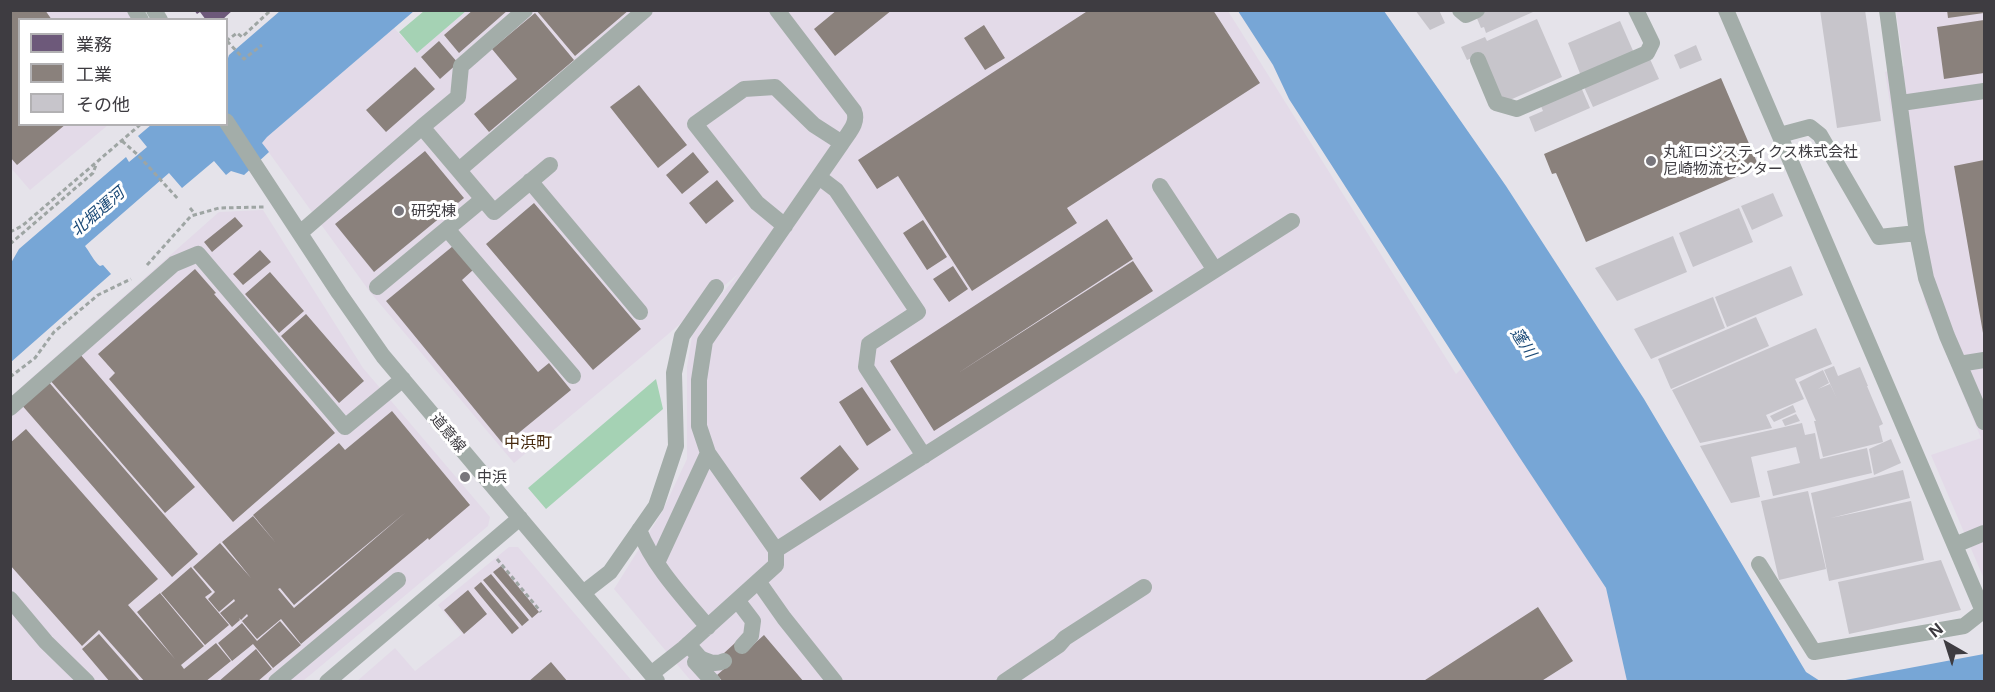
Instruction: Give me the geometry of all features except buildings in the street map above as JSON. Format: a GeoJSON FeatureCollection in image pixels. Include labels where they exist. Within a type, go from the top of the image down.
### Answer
{"type":"FeatureCollection","features":[{"type":"Feature","properties":{"kind":"street"},"geometry":{"type":"LineString","coordinates":[[300,233],[458,97],[461,66],[525,10]]}},
{"type":"Feature","properties":{"kind":"street"},"geometry":{"type":"LineString","coordinates":[[459,170],[645,10]]}},
{"type":"Feature","properties":{"kind":"street"},"geometry":{"type":"LineString","coordinates":[[654,678],[776,565],[776,550],[708,453],[699,426],[699,380],[705,341],[842,143],[856,117],[854,111],[777,10]]}},
{"type":"Feature","properties":{"kind":"street"},"geometry":{"type":"LineString","coordinates":[[1460,10],[1466,15],[1477,10]]}},
{"type":"Feature","properties":{"kind":"street"},"geometry":{"type":"LineString","coordinates":[[1478,60],[1496,103],[1517,109],[1647,53],[1652,43],[1636,10]]}},
{"type":"Feature","properties":{"kind":"street"},"geometry":{"type":"LineString","coordinates":[[1726,10],[1983,611],[1964,626],[1814,652],[1759,564]]}},
{"type":"Feature","properties":{"kind":"street"},"geometry":{"type":"LineString","coordinates":[[1887,10],[1917,233],[1926,278],[1947,336],[1984,422]]}},
{"type":"Feature","properties":{"kind":"street"},"geometry":{"type":"LineString","coordinates":[[785,226],[757,203],[695,124],[744,89],[775,87],[814,125],[842,143]]}},
{"type":"Feature","properties":{"kind":"street"},"geometry":{"type":"LineString","coordinates":[[1901,103],[1984,91]]}},
{"type":"Feature","properties":{"kind":"street","name":"道意線"},"geometry":{"type":"LineString","coordinates":[[228,125],[368,335],[654,678]]}},
{"type":"Feature","properties":{"kind":"street"},"geometry":{"type":"LineString","coordinates":[[422,127],[494,212],[550,165]]}},
{"type":"Feature","properties":{"kind":"street"},"geometry":{"type":"LineString","coordinates":[[1780,135],[1810,127],[1820,135],[1879,237],[1917,233]]}},
{"type":"Feature","properties":{"kind":"street"},"geometry":{"type":"LineString","coordinates":[[819,177],[837,189],[918,312],[869,344],[866,367],[924,456]]}},
{"type":"Feature","properties":{"kind":"street"},"geometry":{"type":"LineString","coordinates":[[530,181],[640,312]]}},
{"type":"Feature","properties":{"kind":"street"},"geometry":{"type":"LineString","coordinates":[[1160,186],[1215,270]]}},
{"type":"Feature","properties":{"kind":"street"},"geometry":{"type":"LineString","coordinates":[[377,287],[483,199]]}},
{"type":"Feature","properties":{"kind":"street"},"geometry":{"type":"LineString","coordinates":[[776,550],[1292,221]]}},
{"type":"Feature","properties":{"kind":"street"},"geometry":{"type":"LineString","coordinates":[[447,229],[573,376]]}},
{"type":"Feature","properties":{"kind":"street"},"geometry":{"type":"LineString","coordinates":[[10,408],[174,264],[198,254],[345,427],[403,379]]}},
{"type":"Feature","properties":{"kind":"street"},"geometry":{"type":"LineString","coordinates":[[583,593],[610,572],[656,506],[676,446],[674,373],[682,336],[716,287]]}},
{"type":"Feature","properties":{"kind":"street"},"geometry":{"type":"LineString","coordinates":[[1959,364],[1984,360]]}},
{"type":"Feature","properties":{"kind":"street"},"geometry":{"type":"LineString","coordinates":[[657,563],[708,453]]}},
{"type":"Feature","properties":{"kind":"street"},"geometry":{"type":"LineString","coordinates":[[327,681],[520,518]]}},
{"type":"Feature","properties":{"kind":"street"},"geometry":{"type":"LineString","coordinates":[[639,530],[644,543],[657,563],[708,627]]}},
{"type":"Feature","properties":{"kind":"street"},"geometry":{"type":"LineString","coordinates":[[1955,545],[1984,533]]}},
{"type":"Feature","properties":{"kind":"street"},"geometry":{"type":"LineString","coordinates":[[276,681],[398,580]]}},
{"type":"Feature","properties":{"kind":"street"},"geometry":{"type":"LineString","coordinates":[[758,581],[828,679]]}},
{"type":"Feature","properties":{"kind":"street"},"geometry":{"type":"LineString","coordinates":[[1004,681],[1144,587]]}},
{"type":"Feature","properties":{"kind":"street"},"geometry":{"type":"LineString","coordinates":[[10,599],[46,642],[87,681]]}},
{"type":"Feature","properties":{"kind":"street"},"geometry":{"type":"LineString","coordinates":[[737,600],[753,621],[751,636],[742,646]]}},
{"type":"Feature","properties":{"kind":"street"},"geometry":{"type":"LineString","coordinates":[[688,645],[700,658],[710,663],[724,661]]}},
{"type":"Feature","properties":{"kind":"street"},"geometry":{"type":"LineString","coordinates":[[700,658],[695,662],[713,681]]}},
{"type":"Feature","properties":{"kind":"path"},"geometry":{"type":"LineString","coordinates":[[228,40],[237,33],[242,37],[271,10]]}},
{"type":"Feature","properties":{"kind":"path"},"geometry":{"type":"LineString","coordinates":[[228,42],[244,59],[262,45]]}},
{"type":"Feature","properties":{"kind":"path"},"geometry":{"type":"LineString","coordinates":[[10,232],[22,226],[139,126]]}},
{"type":"Feature","properties":{"kind":"path"},"geometry":{"type":"LineString","coordinates":[[122,141],[138,154],[178,199]]}},
{"type":"Feature","properties":{"kind":"path"},"geometry":{"type":"LineString","coordinates":[[10,244],[93,173],[97,163]]}},
{"type":"Feature","properties":{"kind":"path"},"geometry":{"type":"LineString","coordinates":[[190,208],[196,215]]}},
{"type":"Feature","properties":{"kind":"path"},"geometry":{"type":"LineString","coordinates":[[494,555],[541,612]]}},
{"type":"Feature","properties":{"kind":"shaded area"},"geometry":{"type":"Polygon","coordinates":[[[10,11],[128,11],[133,18],[18,18],[18,126],[107,126],[30,190],[11,168],[10,11]]]}},
{"type":"Feature","properties":{"kind":"shaded area"},"geometry":{"type":"Polygon","coordinates":[[[466,11],[1228,11],[1456,374],[1462,368],[1606,588],[1627,681],[691,681],[614,589],[662,512],[687,459],[687,367],[693,330],[738,274],[514,463],[370,292],[262,143],[394,28],[417,53],[466,11]]]}},
{"type":"Feature","properties":{"kind":"shaded area"},"geometry":{"type":"Polygon","coordinates":[[[1896,11],[1984,11],[1984,579],[1931,455],[1981,438],[1925,303],[1902,181],[1885,72],[1904,66],[1896,11]]]}},
{"type":"Feature","properties":{"kind":"shaded area"},"geometry":{"type":"Polygon","coordinates":[[[263,210],[363,368],[490,517],[488,526],[303,681],[11,681],[10,397],[219,212],[263,210]]]}},
{"type":"Feature","properties":{"kind":"shaded area"},"geometry":{"type":"Polygon","coordinates":[[[509,547],[518,547],[632,681],[356,682],[395,648],[415,671],[462,634],[438,605],[509,547]]]}},
{"type":"Feature","properties":{"kind":"green space"},"geometry":{"type":"Polygon","coordinates":[[[424,11],[466,11],[417,53],[399,32],[424,11]]]}},
{"type":"Feature","properties":{"kind":"green space"},"geometry":{"type":"Polygon","coordinates":[[[656,379],[663,409],[546,509],[528,488],[656,379]]]}},
{"type":"Feature","properties":{"kind":"water","name":"北堀運河"},"geometry":{"type":"Polygon","coordinates":[[[280,11],[414,11],[267,137],[262,143],[269,152],[244,175],[231,171],[226,175],[214,161],[182,188],[169,173],[85,246],[94,260],[100,266],[103,265],[111,274],[11,362],[11,263],[19,249],[126,157],[129,162],[147,147],[138,136],[150,126],[228,126],[229,55],[280,11]]]}},
{"type":"Feature","properties":{"kind":"water","name":"蓬川"},"geometry":{"type":"Polygon","coordinates":[[[1238,11],[1384,11],[1506,186],[1644,399],[1806,672],[1820,681],[1627,681],[1606,588],[1289,99],[1273,65],[1238,11]]]}},
{"type":"Feature","properties":{"kind":"water"},"geometry":{"type":"Polygon","coordinates":[[[1984,654],[1984,681],[1840,681],[1984,654]]]}},
{"type":"Feature","properties":{"kind":"place","name":"丸紅ロジスティクス株式会社 尼崎物流センター"},"geometry":{"type":"Point","coordinates":[1651,161]}},
{"type":"Feature","properties":{"kind":"place","name":"研究棟"},"geometry":{"type":"Point","coordinates":[399,211]}},
{"type":"Feature","properties":{"kind":"place","name":"中浜"},"geometry":{"type":"Point","coordinates":[465,477]}},
{"type":"Feature","properties":{"kind":"district","name":"中浜町"},"geometry":{"type":"Point","coordinates":[528,443]}}]}
